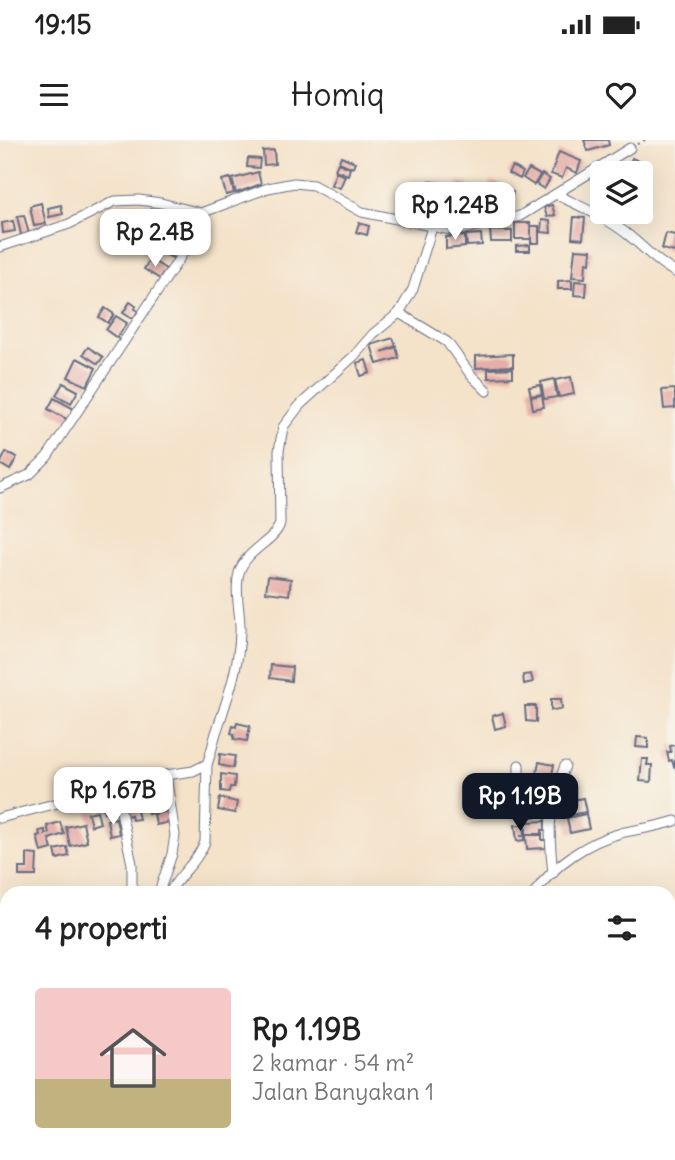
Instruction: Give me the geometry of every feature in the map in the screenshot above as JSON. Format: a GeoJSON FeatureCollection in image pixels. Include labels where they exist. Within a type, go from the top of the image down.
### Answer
{"type":"FeatureCollection","features":[{"type":"Feature","properties":{"kind":"street"},"geometry":{"type":"LineString","coordinates":[[0,247],[69,224],[115,201],[139,200],[195,213],[206,212],[268,188],[304,183],[362,212],[456,231],[520,216],[631,148]]}},
{"type":"Feature","properties":{"kind":"street"},"geometry":{"type":"LineString","coordinates":[[556,194],[632,237],[657,262],[675,271]]}},
{"type":"Feature","properties":{"kind":"street"},"geometry":{"type":"LineString","coordinates":[[0,488],[29,475],[47,457],[193,238],[195,213]]}},
{"type":"Feature","properties":{"kind":"street"},"geometry":{"type":"LineString","coordinates":[[174,886],[201,853],[205,842],[207,764],[238,657],[240,570],[254,550],[278,530],[280,524],[279,451],[283,427],[300,405],[354,356],[373,334],[399,313],[413,289],[432,227]]}},
{"type":"Feature","properties":{"kind":"street"},"geometry":{"type":"LineString","coordinates":[[399,313],[447,342],[471,375],[487,391]]}},
{"type":"Feature","properties":{"kind":"street"},"geometry":{"type":"LineString","coordinates":[[0,818],[199,769],[207,764]]}},
{"type":"Feature","properties":{"kind":"street"},"geometry":{"type":"LineString","coordinates":[[519,765],[522,787],[527,795],[551,802]]}},
{"type":"Feature","properties":{"kind":"street"},"geometry":{"type":"LineString","coordinates":[[553,873],[551,802],[565,766]]}},
{"type":"Feature","properties":{"kind":"street"},"geometry":{"type":"LineString","coordinates":[[161,886],[172,854],[175,835],[166,775]]}},
{"type":"Feature","properties":{"kind":"street"},"geometry":{"type":"LineString","coordinates":[[116,788],[132,864],[132,886]]}},
{"type":"Feature","properties":{"kind":"street"},"geometry":{"type":"LineString","coordinates":[[541,886],[580,850],[598,841],[675,821]]}},
{"type":"Feature","properties":{"kind":"building"},"geometry":{"type":"Polygon","coordinates":[[[584,140],[608,140],[609,145],[588,151],[584,140]]]}},
{"type":"Feature","properties":{"kind":"building"},"geometry":{"type":"Polygon","coordinates":[[[274,150],[275,164],[264,165],[263,151],[274,150]]]}},
{"type":"Feature","properties":{"kind":"building"},"geometry":{"type":"Polygon","coordinates":[[[559,152],[581,161],[577,173],[566,168],[562,178],[551,174],[559,152]]]}},
{"type":"Feature","properties":{"kind":"building"},"geometry":{"type":"Polygon","coordinates":[[[341,156],[355,162],[353,168],[339,162],[341,156]]]}},
{"type":"Feature","properties":{"kind":"building"},"geometry":{"type":"Polygon","coordinates":[[[248,158],[260,159],[259,168],[247,167],[248,158]]]}},
{"type":"Feature","properties":{"kind":"building"},"geometry":{"type":"Polygon","coordinates":[[[338,163],[350,168],[348,175],[335,170],[338,163]]]}},
{"type":"Feature","properties":{"kind":"building"},"geometry":{"type":"Polygon","coordinates":[[[512,166],[523,172],[520,179],[508,173],[512,166]]]}},
{"type":"Feature","properties":{"kind":"building"},"geometry":{"type":"Polygon","coordinates":[[[529,169],[540,175],[534,185],[523,178],[529,169]]]}},
{"type":"Feature","properties":{"kind":"building"},"geometry":{"type":"Polygon","coordinates":[[[258,172],[261,184],[236,193],[232,179],[258,172]]]}},
{"type":"Feature","properties":{"kind":"building"},"geometry":{"type":"Polygon","coordinates":[[[336,172],[345,176],[340,188],[331,185],[336,172]]]}},
{"type":"Feature","properties":{"kind":"building"},"geometry":{"type":"Polygon","coordinates":[[[542,174],[550,179],[544,189],[536,184],[542,174]]]}},
{"type":"Feature","properties":{"kind":"building"},"geometry":{"type":"Polygon","coordinates":[[[230,178],[234,193],[226,195],[222,180],[230,178]]]}},
{"type":"Feature","properties":{"kind":"building"},"geometry":{"type":"Polygon","coordinates":[[[429,181],[445,184],[442,199],[426,196],[429,181]]]}},
{"type":"Feature","properties":{"kind":"building"},"geometry":{"type":"Polygon","coordinates":[[[458,181],[469,184],[464,203],[453,200],[458,181]]]}},
{"type":"Feature","properties":{"kind":"building"},"geometry":{"type":"Polygon","coordinates":[[[491,181],[501,184],[494,206],[484,202],[491,181]]]}},
{"type":"Feature","properties":{"kind":"building"},"geometry":{"type":"Polygon","coordinates":[[[470,186],[482,190],[478,205],[466,202],[470,186]]]}},
{"type":"Feature","properties":{"kind":"building"},"geometry":{"type":"Polygon","coordinates":[[[502,188],[513,192],[508,207],[497,203],[502,188]]]}},
{"type":"Feature","properties":{"kind":"building"},"geometry":{"type":"Polygon","coordinates":[[[425,197],[434,199],[431,214],[422,212],[425,197]]]}},
{"type":"Feature","properties":{"kind":"building"},"geometry":{"type":"Polygon","coordinates":[[[41,203],[46,224],[34,226],[30,206],[41,203]]]}},
{"type":"Feature","properties":{"kind":"building"},"geometry":{"type":"Polygon","coordinates":[[[61,205],[63,214],[49,217],[48,208],[61,205]]]}},
{"type":"Feature","properties":{"kind":"building"},"geometry":{"type":"Polygon","coordinates":[[[552,205],[555,215],[547,217],[544,207],[552,205]]]}},
{"type":"Feature","properties":{"kind":"building"},"geometry":{"type":"Polygon","coordinates":[[[151,209],[167,213],[162,230],[146,226],[151,209]]]}},
{"type":"Feature","properties":{"kind":"building"},"geometry":{"type":"Polygon","coordinates":[[[175,214],[188,216],[184,231],[172,228],[175,214]]]}},
{"type":"Feature","properties":{"kind":"building"},"geometry":{"type":"Polygon","coordinates":[[[24,215],[29,234],[21,235],[17,216],[24,215]]]}},
{"type":"Feature","properties":{"kind":"building"},"geometry":{"type":"Polygon","coordinates":[[[574,217],[585,218],[583,239],[572,238],[574,217]]]}},
{"type":"Feature","properties":{"kind":"building"},"geometry":{"type":"Polygon","coordinates":[[[542,220],[550,221],[551,233],[541,232],[542,220]]]}},
{"type":"Feature","properties":{"kind":"building"},"geometry":{"type":"Polygon","coordinates":[[[13,221],[15,231],[3,233],[2,223],[13,221]]]}},
{"type":"Feature","properties":{"kind":"building"},"geometry":{"type":"Polygon","coordinates":[[[359,223],[369,226],[367,235],[356,232],[359,223]]]}},
{"type":"Feature","properties":{"kind":"building"},"geometry":{"type":"Polygon","coordinates":[[[515,223],[530,223],[531,239],[515,239],[515,223]]]}},
{"type":"Feature","properties":{"kind":"building"},"geometry":{"type":"Polygon","coordinates":[[[531,226],[539,226],[539,243],[531,243],[531,226]]]}},
{"type":"Feature","properties":{"kind":"building"},"geometry":{"type":"Polygon","coordinates":[[[490,230],[512,231],[512,242],[491,242],[490,230]]]}},
{"type":"Feature","properties":{"kind":"building"},"geometry":{"type":"Polygon","coordinates":[[[666,233],[675,235],[675,252],[662,249],[666,233]]]}},
{"type":"Feature","properties":{"kind":"building"},"geometry":{"type":"Polygon","coordinates":[[[481,234],[482,245],[467,246],[466,235],[481,234]]]}},
{"type":"Feature","properties":{"kind":"building"},"geometry":{"type":"Polygon","coordinates":[[[465,236],[465,247],[446,249],[446,237],[465,236]]]}},
{"type":"Feature","properties":{"kind":"building"},"geometry":{"type":"Polygon","coordinates":[[[163,237],[182,247],[175,259],[156,250],[163,237]]]}},
{"type":"Feature","properties":{"kind":"building"},"geometry":{"type":"Polygon","coordinates":[[[530,245],[530,251],[516,251],[516,246],[530,245]]]}},
{"type":"Feature","properties":{"kind":"building"},"geometry":{"type":"Polygon","coordinates":[[[575,249],[591,250],[590,263],[586,262],[585,278],[572,277],[575,249]]]}},
{"type":"Feature","properties":{"kind":"building"},"geometry":{"type":"Polygon","coordinates":[[[150,259],[166,269],[160,279],[144,269],[150,259]]]}},
{"type":"Feature","properties":{"kind":"building"},"geometry":{"type":"Polygon","coordinates":[[[572,280],[572,289],[558,289],[558,281],[572,280]]]}},
{"type":"Feature","properties":{"kind":"building"},"geometry":{"type":"Polygon","coordinates":[[[575,281],[587,282],[586,296],[574,295],[575,281]]]}},
{"type":"Feature","properties":{"kind":"building"},"geometry":{"type":"Polygon","coordinates":[[[130,302],[138,311],[133,319],[123,313],[130,302]]]}},
{"type":"Feature","properties":{"kind":"building"},"geometry":{"type":"Polygon","coordinates":[[[105,308],[114,314],[108,323],[99,317],[105,308]]]}},
{"type":"Feature","properties":{"kind":"building"},"geometry":{"type":"Polygon","coordinates":[[[116,316],[127,323],[117,338],[106,330],[116,316]]]}},
{"type":"Feature","properties":{"kind":"building"},"geometry":{"type":"Polygon","coordinates":[[[393,338],[396,346],[382,352],[396,347],[399,358],[377,364],[371,345],[393,338]]]}},
{"type":"Feature","properties":{"kind":"building"},"geometry":{"type":"Polygon","coordinates":[[[88,347],[103,357],[98,364],[83,354],[88,347]]]}},
{"type":"Feature","properties":{"kind":"building"},"geometry":{"type":"Polygon","coordinates":[[[513,354],[513,366],[476,368],[476,356],[513,354]]]}},
{"type":"Feature","properties":{"kind":"building"},"geometry":{"type":"Polygon","coordinates":[[[77,358],[96,368],[87,386],[68,377],[77,358]]]}},
{"type":"Feature","properties":{"kind":"building"},"geometry":{"type":"Polygon","coordinates":[[[366,360],[370,373],[361,376],[357,363],[366,360]]]}},
{"type":"Feature","properties":{"kind":"building"},"geometry":{"type":"Polygon","coordinates":[[[513,368],[513,377],[488,378],[488,369],[513,368]]]}},
{"type":"Feature","properties":{"kind":"building"},"geometry":{"type":"Polygon","coordinates":[[[571,377],[574,394],[559,397],[555,380],[571,377]]]}},
{"type":"Feature","properties":{"kind":"building"},"geometry":{"type":"Polygon","coordinates":[[[554,379],[557,397],[544,399],[541,382],[554,379]]]}},
{"type":"Feature","properties":{"kind":"building"},"geometry":{"type":"Polygon","coordinates":[[[63,383],[78,391],[71,403],[56,395],[63,383]]]}},
{"type":"Feature","properties":{"kind":"building"},"geometry":{"type":"Polygon","coordinates":[[[540,385],[542,394],[531,396],[529,387],[540,385]]]}},
{"type":"Feature","properties":{"kind":"building"},"geometry":{"type":"Polygon","coordinates":[[[675,389],[675,408],[664,409],[662,390],[675,389]]]}},
{"type":"Feature","properties":{"kind":"building"},"geometry":{"type":"Polygon","coordinates":[[[542,395],[544,407],[533,409],[531,397],[542,395]]]}},
{"type":"Feature","properties":{"kind":"building"},"geometry":{"type":"Polygon","coordinates":[[[54,398],[74,409],[68,420],[48,409],[54,398]]]}},
{"type":"Feature","properties":{"kind":"building"},"geometry":{"type":"Polygon","coordinates":[[[6,452],[17,457],[10,470],[0,464],[6,452]]]}},
{"type":"Feature","properties":{"kind":"building"},"geometry":{"type":"Polygon","coordinates":[[[268,576],[291,579],[289,595],[266,592],[268,576]]]}},
{"type":"Feature","properties":{"kind":"building"},"geometry":{"type":"Polygon","coordinates":[[[271,665],[292,667],[291,681],[270,678],[271,665]]]}},
{"type":"Feature","properties":{"kind":"building"},"geometry":{"type":"Polygon","coordinates":[[[531,674],[533,682],[524,684],[523,675],[531,674]]]}},
{"type":"Feature","properties":{"kind":"building"},"geometry":{"type":"Polygon","coordinates":[[[551,699],[561,699],[562,709],[551,710],[551,699]]]}},
{"type":"Feature","properties":{"kind":"building"},"geometry":{"type":"Polygon","coordinates":[[[525,706],[536,706],[536,722],[526,721],[525,706]]]}},
{"type":"Feature","properties":{"kind":"building"},"geometry":{"type":"Polygon","coordinates":[[[503,713],[506,726],[495,729],[492,716],[503,713]]]}},
{"type":"Feature","properties":{"kind":"building"},"geometry":{"type":"Polygon","coordinates":[[[237,723],[250,726],[247,741],[234,739],[234,734],[231,733],[237,723]]]}},
{"type":"Feature","properties":{"kind":"building"},"geometry":{"type":"Polygon","coordinates":[[[637,737],[648,738],[648,748],[636,747],[637,737]]]}},
{"type":"Feature","properties":{"kind":"building"},"geometry":{"type":"Polygon","coordinates":[[[675,745],[674,767],[667,752],[671,752],[670,746],[675,745]]]}},
{"type":"Feature","properties":{"kind":"building"},"geometry":{"type":"Polygon","coordinates":[[[220,754],[235,756],[233,768],[219,765],[220,754]]]}},
{"type":"Feature","properties":{"kind":"building"},"geometry":{"type":"Polygon","coordinates":[[[642,759],[648,759],[647,765],[652,765],[651,782],[640,781],[642,759]]]}},
{"type":"Feature","properties":{"kind":"building"},"geometry":{"type":"Polygon","coordinates":[[[539,762],[554,765],[549,789],[534,786],[539,762]]]}},
{"type":"Feature","properties":{"kind":"building"},"geometry":{"type":"Polygon","coordinates":[[[221,774],[235,776],[234,787],[230,787],[229,792],[221,791],[221,774]]]}},
{"type":"Feature","properties":{"kind":"building"},"geometry":{"type":"Polygon","coordinates":[[[166,791],[170,809],[148,814],[144,795],[166,791]]]}},
{"type":"Feature","properties":{"kind":"building"},"geometry":{"type":"Polygon","coordinates":[[[116,797],[118,809],[104,812],[101,800],[116,797]]]}},
{"type":"Feature","properties":{"kind":"building"},"geometry":{"type":"Polygon","coordinates":[[[142,798],[144,809],[137,811],[139,819],[132,820],[131,815],[125,816],[122,802],[142,798]]]}},
{"type":"Feature","properties":{"kind":"building"},"geometry":{"type":"Polygon","coordinates":[[[220,798],[237,802],[235,813],[218,810],[220,798]]]}},
{"type":"Feature","properties":{"kind":"building"},"geometry":{"type":"Polygon","coordinates":[[[583,798],[586,812],[570,815],[567,801],[583,798]]]}},
{"type":"Feature","properties":{"kind":"building"},"geometry":{"type":"Polygon","coordinates":[[[544,807],[545,816],[531,817],[531,808],[544,807]]]}},
{"type":"Feature","properties":{"kind":"building"},"geometry":{"type":"Polygon","coordinates":[[[97,811],[100,823],[91,826],[88,813],[97,811]]]}},
{"type":"Feature","properties":{"kind":"building"},"geometry":{"type":"Polygon","coordinates":[[[168,811],[170,822],[156,825],[154,814],[168,811]]]}},
{"type":"Feature","properties":{"kind":"building"},"geometry":{"type":"Polygon","coordinates":[[[586,814],[589,829],[570,833],[567,818],[586,814]]]}},
{"type":"Feature","properties":{"kind":"building"},"geometry":{"type":"Polygon","coordinates":[[[116,818],[119,834],[110,836],[107,820],[116,818]]]}},
{"type":"Feature","properties":{"kind":"building"},"geometry":{"type":"Polygon","coordinates":[[[545,821],[542,834],[526,834],[526,822],[545,821]]]}},
{"type":"Feature","properties":{"kind":"building"},"geometry":{"type":"Polygon","coordinates":[[[60,822],[64,834],[49,839],[52,849],[41,852],[37,836],[40,835],[39,831],[45,830],[45,834],[49,833],[47,826],[60,822]]]}},
{"type":"Feature","properties":{"kind":"building"},"geometry":{"type":"Polygon","coordinates":[[[83,823],[87,842],[70,846],[66,827],[83,823]]]}},
{"type":"Feature","properties":{"kind":"building"},"geometry":{"type":"Polygon","coordinates":[[[515,825],[524,825],[525,835],[520,836],[525,836],[525,840],[517,841],[515,825]]]}},
{"type":"Feature","properties":{"kind":"building"},"geometry":{"type":"Polygon","coordinates":[[[526,835],[542,835],[542,840],[546,840],[546,848],[527,849],[526,835]]]}},
{"type":"Feature","properties":{"kind":"building"},"geometry":{"type":"Polygon","coordinates":[[[67,847],[69,856],[57,859],[55,850],[67,847]]]}},
{"type":"Feature","properties":{"kind":"building"},"geometry":{"type":"Polygon","coordinates":[[[27,854],[37,855],[36,876],[19,876],[19,868],[27,868],[27,854]]]}}]}
